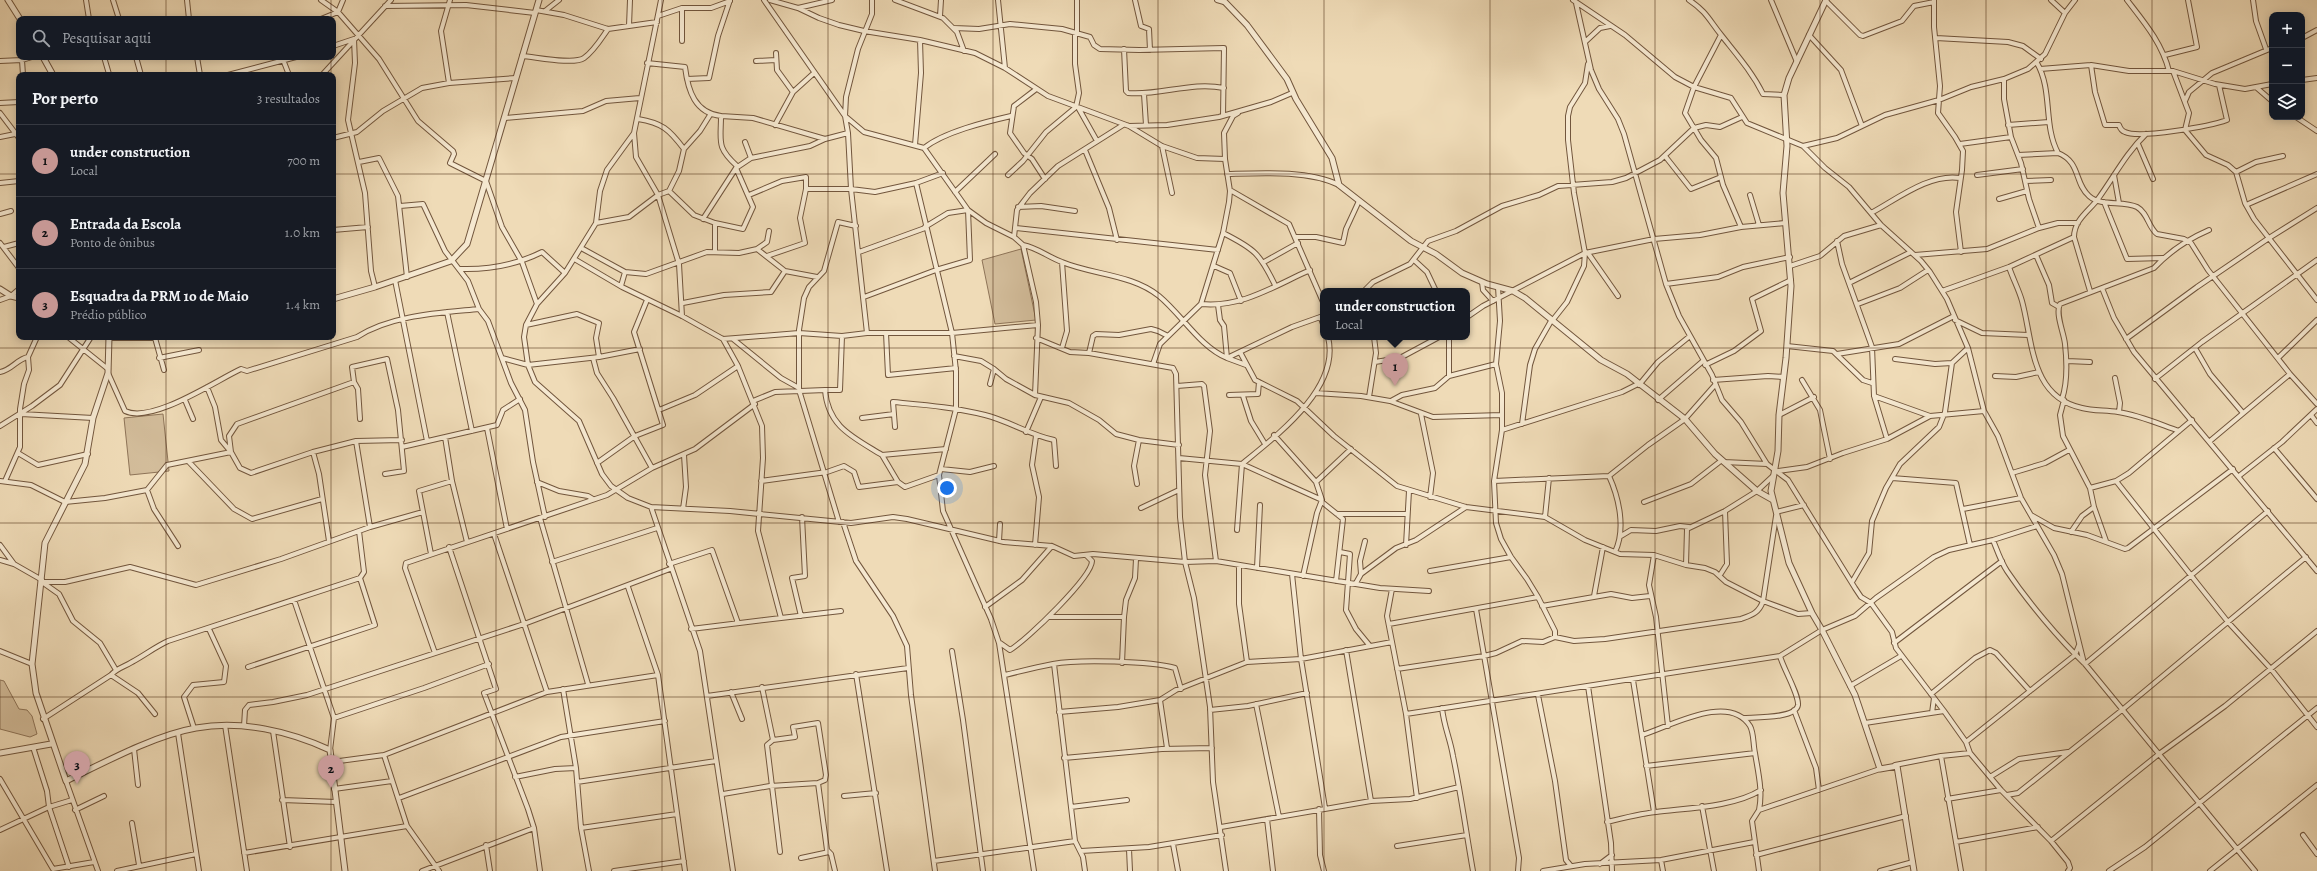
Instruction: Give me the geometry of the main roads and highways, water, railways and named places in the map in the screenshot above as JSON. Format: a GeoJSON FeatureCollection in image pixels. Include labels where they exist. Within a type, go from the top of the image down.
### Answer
{"type":"FeatureCollection","features":[{"type":"Feature","properties":{"kind":"place","name":"under construction"},"geometry":{"type":"Point","coordinates":[1395,386]}},
{"type":"Feature","properties":{"kind":"place","name":"Esquadra da PRM 1o de Maio"},"geometry":{"type":"Point","coordinates":[77,784]}},
{"type":"Feature","properties":{"kind":"place","name":"Entrada da Escola"},"geometry":{"type":"Point","coordinates":[331,788]}}]}
